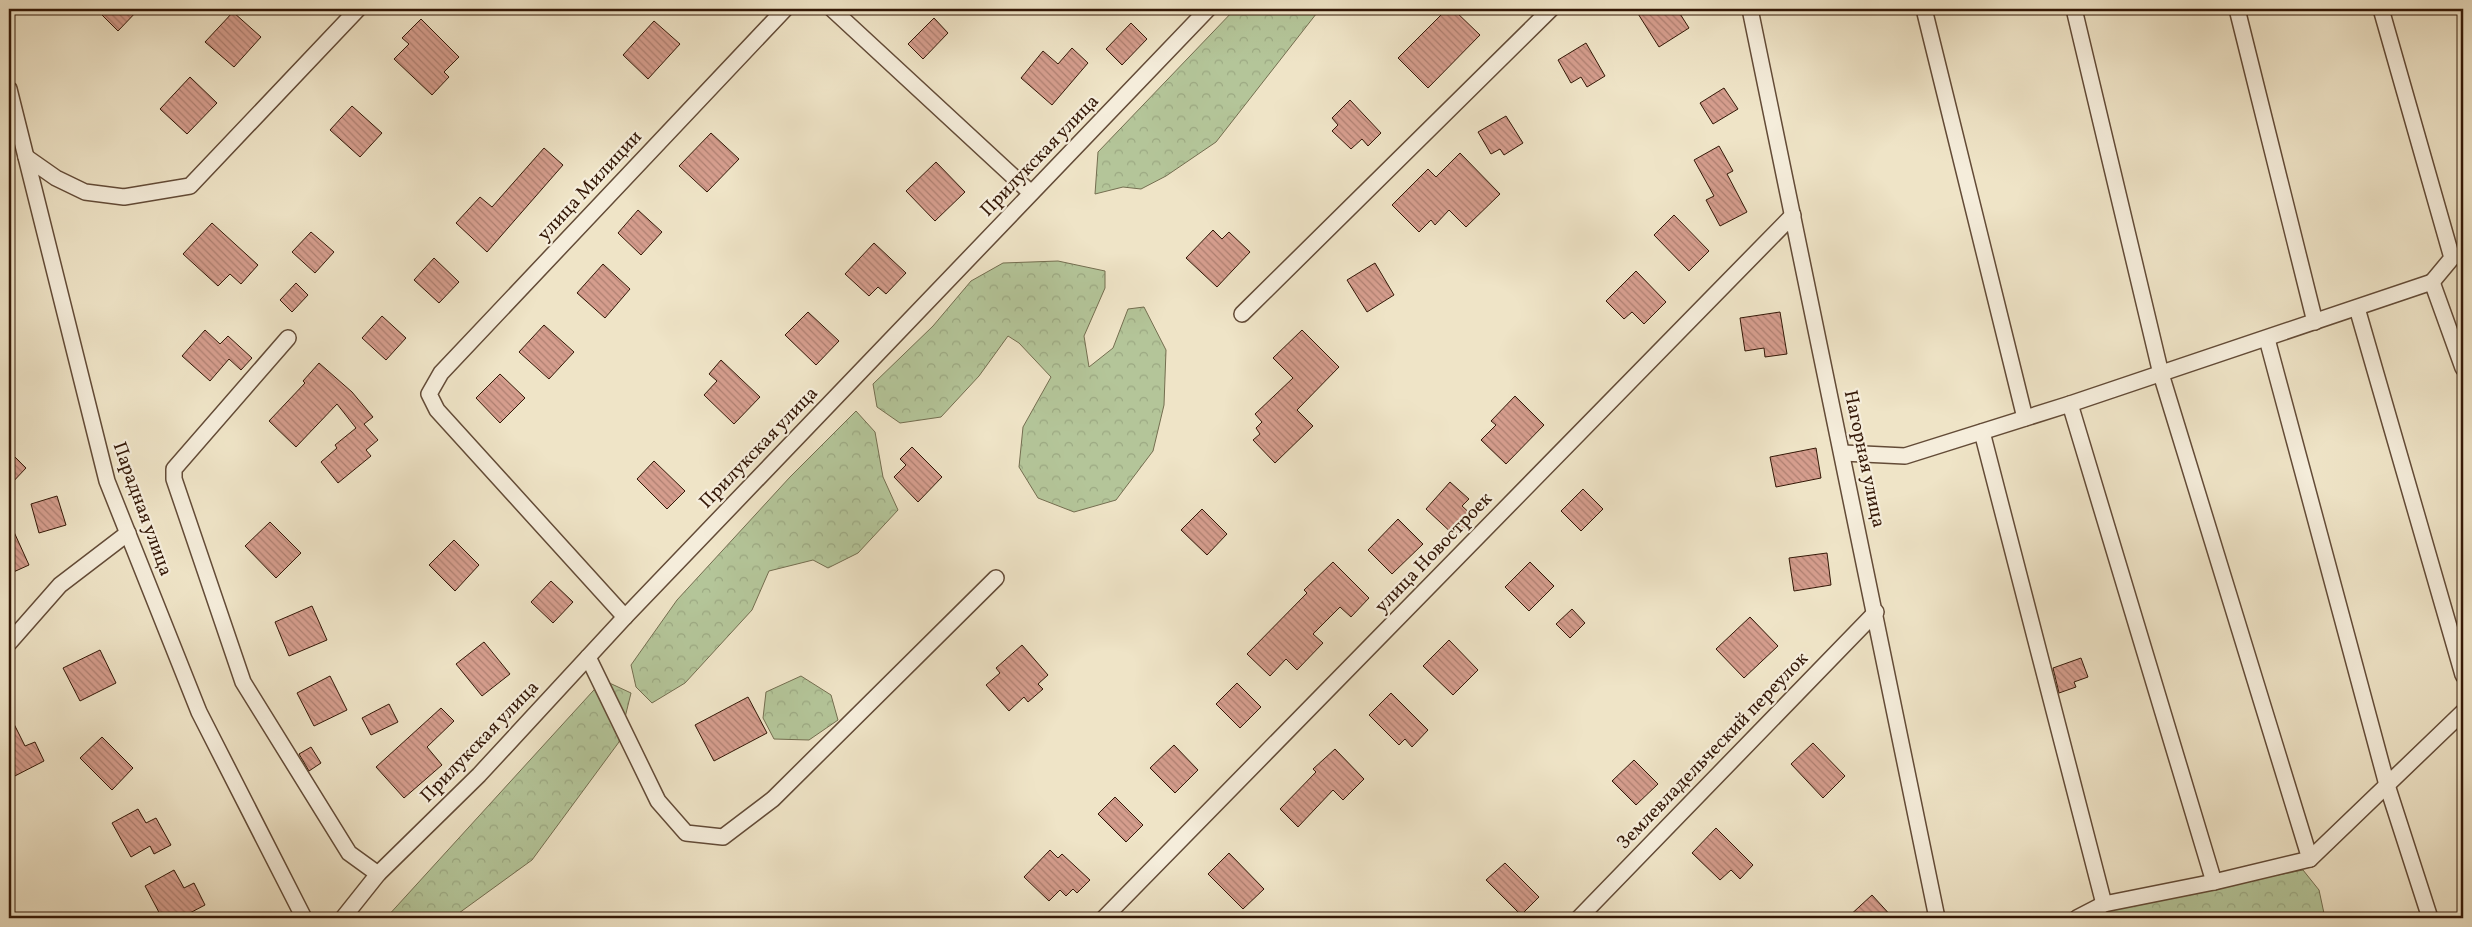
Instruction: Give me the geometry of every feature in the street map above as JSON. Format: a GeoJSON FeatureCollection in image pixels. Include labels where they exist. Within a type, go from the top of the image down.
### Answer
{"type":"FeatureCollection","features":[{"type":"Feature","properties":{"kind":"street"},"geometry":{"type":"LineString","coordinates":[[26,157],[56,178],[86,192],[124,197],[190,186],[358,9]]}},
{"type":"Feature","properties":{"kind":"street","name":"улица Милиции"},"geometry":{"type":"LineString","coordinates":[[625,617],[437,410],[429,394],[442,373],[785,9]]}},
{"type":"Feature","properties":{"kind":"street"},"geometry":{"type":"LineString","coordinates":[[832,9],[1031,193]]}},
{"type":"Feature","properties":{"kind":"street","name":"Прилукская улица"},"geometry":{"type":"LineString","coordinates":[[343,918],[378,874],[479,775],[625,617],[1208,9]]}},
{"type":"Feature","properties":{"kind":"street"},"geometry":{"type":"LineString","coordinates":[[1242,314],[1551,9]]}},
{"type":"Feature","properties":{"kind":"street","name":"Нагорная улица"},"geometry":{"type":"LineString","coordinates":[[1750,9],[1876,612],[1937,918]]}},
{"type":"Feature","properties":{"kind":"street"},"geometry":{"type":"LineString","coordinates":[[1924,9],[2025,418]]}},
{"type":"Feature","properties":{"kind":"street"},"geometry":{"type":"LineString","coordinates":[[2074,9],[2161,374],[2310,859]]}},
{"type":"Feature","properties":{"kind":"street"},"geometry":{"type":"LineString","coordinates":[[2237,9],[2314,322]]}},
{"type":"Feature","properties":{"kind":"street"},"geometry":{"type":"LineString","coordinates":[[1843,453],[1905,456],[2161,374],[2432,282],[2452,258],[2380,9]]}},
{"type":"Feature","properties":{"kind":"street","name":"Парадная улица"},"geometry":{"type":"LineString","coordinates":[[9,88],[107,481],[199,712],[304,918]]}},
{"type":"Feature","properties":{"kind":"street","name":"улица Новостроек"},"geometry":{"type":"LineString","coordinates":[[1104,918],[1793,215]]}},
{"type":"Feature","properties":{"kind":"street"},"geometry":{"type":"LineString","coordinates":[[2432,282],[2463,368]]}},
{"type":"Feature","properties":{"kind":"street"},"geometry":{"type":"LineString","coordinates":[[2356,308],[2463,675]]}},
{"type":"Feature","properties":{"kind":"street"},"geometry":{"type":"LineString","coordinates":[[288,338],[174,470],[174,478],[243,682],[349,853],[378,874]]}},
{"type":"Feature","properties":{"kind":"street"},"geometry":{"type":"LineString","coordinates":[[2267,339],[2387,785],[2430,918]]}},
{"type":"Feature","properties":{"kind":"street"},"geometry":{"type":"LineString","coordinates":[[2070,404],[2214,882]]}},
{"type":"Feature","properties":{"kind":"street"},"geometry":{"type":"LineString","coordinates":[[1982,432],[2104,904]]}},
{"type":"Feature","properties":{"kind":"street"},"geometry":{"type":"LineString","coordinates":[[9,642],[60,585],[128,533]]}},
{"type":"Feature","properties":{"kind":"street"},"geometry":{"type":"LineString","coordinates":[[588,658],[658,801],[686,834],[722,837],[772,799],[996,578]]}},
{"type":"Feature","properties":{"kind":"street","name":"Землевладельческий переулок"},"geometry":{"type":"LineString","coordinates":[[1579,918],[1876,612]]}},
{"type":"Feature","properties":{"kind":"street"},"geometry":{"type":"LineString","coordinates":[[2077,918],[2104,904],[2214,882],[2310,859],[2463,712]]}},
{"type":"Feature","properties":{"kind":"green space"},"geometry":{"type":"Polygon","coordinates":[[[1235,9],[1320,9],[1216,142],[1166,176],[1141,189],[1123,187],[1095,194],[1098,152],[1235,9]]]}},
{"type":"Feature","properties":{"kind":"green space"},"geometry":{"type":"Polygon","coordinates":[[[1058,261],[1105,271],[1105,288],[1084,336],[1089,367],[1113,348],[1128,309],[1144,307],[1166,350],[1164,405],[1153,451],[1116,500],[1074,512],[1038,498],[1019,467],[1023,427],[1051,377],[1019,343],[1008,336],[979,376],[941,417],[900,423],[877,407],[873,384],[933,326],[971,281],[1003,263],[1058,261]]]}},
{"type":"Feature","properties":{"kind":"green space"},"geometry":{"type":"Polygon","coordinates":[[[856,411],[875,432],[883,477],[898,510],[858,553],[828,568],[813,560],[769,571],[752,610],[685,683],[652,703],[636,687],[631,665],[677,600],[790,477],[856,411]]]}},
{"type":"Feature","properties":{"kind":"green space"},"geometry":{"type":"Polygon","coordinates":[[[801,676],[831,695],[838,720],[809,740],[774,739],[763,718],[766,692],[801,676]]]}},
{"type":"Feature","properties":{"kind":"green space"},"geometry":{"type":"Polygon","coordinates":[[[603,680],[631,693],[619,742],[532,860],[459,913],[449,915],[446,918],[386,918],[603,680]]]}},
{"type":"Feature","properties":{"kind":"green space"},"geometry":{"type":"Polygon","coordinates":[[[2303,870],[2319,890],[2325,918],[2089,918],[2105,909],[2303,870]]]}},
{"type":"Feature","properties":{"kind":"building"},"geometry":{"type":"Polygon","coordinates":[[[96,9],[139,9],[118,31],[96,9]]]}},
{"type":"Feature","properties":{"kind":"building"},"geometry":{"type":"Polygon","coordinates":[[[1447,9],[1453,9],[1480,35],[1428,88],[1398,58],[1447,9]]]}},
{"type":"Feature","properties":{"kind":"building"},"geometry":{"type":"Polygon","coordinates":[[[1635,9],[1677,9],[1689,28],[1659,47],[1635,9]]]}},
{"type":"Feature","properties":{"kind":"building"},"geometry":{"type":"Polygon","coordinates":[[[233,12],[261,37],[234,67],[205,42],[233,12]]]}},
{"type":"Feature","properties":{"kind":"building"},"geometry":{"type":"Polygon","coordinates":[[[934,18],[948,33],[923,59],[908,44],[934,18]]]}},
{"type":"Feature","properties":{"kind":"building"},"geometry":{"type":"Polygon","coordinates":[[[421,19],[459,57],[444,72],[449,77],[432,95],[394,59],[409,44],[402,38],[421,19]]]}},
{"type":"Feature","properties":{"kind":"building"},"geometry":{"type":"Polygon","coordinates":[[[654,21],[680,44],[648,79],[623,55],[654,21]]]}},
{"type":"Feature","properties":{"kind":"building"},"geometry":{"type":"Polygon","coordinates":[[[1131,23],[1147,39],[1122,65],[1106,49],[1131,23]]]}},
{"type":"Feature","properties":{"kind":"building"},"geometry":{"type":"Polygon","coordinates":[[[1586,43],[1605,76],[1587,87],[1581,77],[1571,83],[1558,60],[1586,43]]]}},
{"type":"Feature","properties":{"kind":"building"},"geometry":{"type":"Polygon","coordinates":[[[1072,48],[1088,63],[1052,105],[1021,78],[1043,51],[1058,64],[1072,48]]]}},
{"type":"Feature","properties":{"kind":"building"},"geometry":{"type":"Polygon","coordinates":[[[190,77],[217,103],[187,134],[160,109],[190,77]]]}},
{"type":"Feature","properties":{"kind":"building"},"geometry":{"type":"Polygon","coordinates":[[[1724,88],[1738,109],[1713,124],[1700,103],[1724,88]]]}},
{"type":"Feature","properties":{"kind":"building"},"geometry":{"type":"Polygon","coordinates":[[[1350,100],[1381,133],[1368,146],[1362,139],[1351,149],[1332,131],[1338,125],[1332,118],[1350,100]]]}},
{"type":"Feature","properties":{"kind":"building"},"geometry":{"type":"Polygon","coordinates":[[[352,106],[382,133],[360,157],[330,130],[352,106]]]}},
{"type":"Feature","properties":{"kind":"building"},"geometry":{"type":"Polygon","coordinates":[[[1506,116],[1523,143],[1504,155],[1500,149],[1491,154],[1478,132],[1506,116]]]}},
{"type":"Feature","properties":{"kind":"building"},"geometry":{"type":"Polygon","coordinates":[[[711,133],[739,159],[707,192],[679,166],[711,133]]]}},
{"type":"Feature","properties":{"kind":"building"},"geometry":{"type":"Polygon","coordinates":[[[1719,146],[1733,171],[1727,174],[1747,212],[1720,226],[1706,200],[1714,196],[1694,160],[1719,146]]]}},
{"type":"Feature","properties":{"kind":"building"},"geometry":{"type":"Polygon","coordinates":[[[544,148],[563,165],[487,252],[456,223],[480,197],[492,207],[544,148]]]}},
{"type":"Feature","properties":{"kind":"building"},"geometry":{"type":"Polygon","coordinates":[[[1460,153],[1500,194],[1466,227],[1449,210],[1435,225],[1431,220],[1419,232],[1392,205],[1428,169],[1436,177],[1460,153]]]}},
{"type":"Feature","properties":{"kind":"building"},"geometry":{"type":"Polygon","coordinates":[[[936,162],[965,192],[935,221],[906,191],[936,162]]]}},
{"type":"Feature","properties":{"kind":"building"},"geometry":{"type":"Polygon","coordinates":[[[638,210],[662,232],[641,255],[618,233],[638,210]]]}},
{"type":"Feature","properties":{"kind":"building"},"geometry":{"type":"Polygon","coordinates":[[[1674,215],[1709,251],[1689,271],[1654,235],[1674,215]]]}},
{"type":"Feature","properties":{"kind":"building"},"geometry":{"type":"Polygon","coordinates":[[[212,223],[258,265],[241,284],[230,274],[218,286],[183,254],[212,223]]]}},
{"type":"Feature","properties":{"kind":"building"},"geometry":{"type":"Polygon","coordinates":[[[1213,230],[1222,239],[1229,232],[1250,252],[1217,287],[1186,258],[1213,230]]]}},
{"type":"Feature","properties":{"kind":"building"},"geometry":{"type":"Polygon","coordinates":[[[311,232],[334,252],[315,273],[292,252],[311,232]]]}},
{"type":"Feature","properties":{"kind":"building"},"geometry":{"type":"Polygon","coordinates":[[[874,243],[906,273],[886,294],[878,287],[869,296],[845,274],[874,243]]]}},
{"type":"Feature","properties":{"kind":"building"},"geometry":{"type":"Polygon","coordinates":[[[434,258],[459,282],[439,303],[414,280],[434,258]]]}},
{"type":"Feature","properties":{"kind":"building"},"geometry":{"type":"Polygon","coordinates":[[[1375,263],[1394,295],[1367,312],[1347,280],[1375,263]]]}},
{"type":"Feature","properties":{"kind":"building"},"geometry":{"type":"Polygon","coordinates":[[[603,264],[630,289],[605,318],[577,293],[603,264]]]}},
{"type":"Feature","properties":{"kind":"building"},"geometry":{"type":"Polygon","coordinates":[[[1636,271],[1666,302],[1644,324],[1632,312],[1624,319],[1606,301],[1636,271]]]}},
{"type":"Feature","properties":{"kind":"building"},"geometry":{"type":"Polygon","coordinates":[[[296,283],[308,295],[292,312],[280,300],[296,283]]]}},
{"type":"Feature","properties":{"kind":"building"},"geometry":{"type":"Polygon","coordinates":[[[808,312],[839,341],[816,365],[785,335],[808,312]]]}},
{"type":"Feature","properties":{"kind":"building"},"geometry":{"type":"Polygon","coordinates":[[[1780,312],[1787,354],[1765,357],[1764,348],[1745,351],[1740,318],[1780,312]]]}},
{"type":"Feature","properties":{"kind":"building"},"geometry":{"type":"Polygon","coordinates":[[[382,316],[406,338],[386,360],[362,338],[382,316]]]}},
{"type":"Feature","properties":{"kind":"building"},"geometry":{"type":"Polygon","coordinates":[[[544,325],[574,352],[549,379],[519,352],[544,325]]]}},
{"type":"Feature","properties":{"kind":"building"},"geometry":{"type":"Polygon","coordinates":[[[205,330],[220,344],[228,336],[252,358],[241,370],[229,359],[210,381],[182,356],[205,330]]]}},
{"type":"Feature","properties":{"kind":"building"},"geometry":{"type":"Polygon","coordinates":[[[1302,330],[1339,367],[1297,410],[1313,426],[1275,463],[1253,440],[1260,434],[1256,428],[1262,422],[1255,414],[1293,378],[1273,358],[1302,330]]]}},
{"type":"Feature","properties":{"kind":"building"},"geometry":{"type":"Polygon","coordinates":[[[721,360],[760,397],[734,424],[704,395],[717,381],[709,374],[721,360]]]}},
{"type":"Feature","properties":{"kind":"building"},"geometry":{"type":"Polygon","coordinates":[[[319,363],[352,392],[373,417],[364,424],[378,440],[366,450],[371,456],[338,483],[321,462],[337,448],[335,445],[356,428],[337,404],[296,447],[269,421],[305,383],[303,381],[319,363]]]}},
{"type":"Feature","properties":{"kind":"building"},"geometry":{"type":"Polygon","coordinates":[[[500,374],[525,398],[500,423],[476,398],[500,374]]]}},
{"type":"Feature","properties":{"kind":"building"},"geometry":{"type":"Polygon","coordinates":[[[1515,396],[1544,425],[1506,464],[1481,440],[1496,425],[1491,421],[1515,396]]]}},
{"type":"Feature","properties":{"kind":"building"},"geometry":{"type":"Polygon","coordinates":[[[912,447],[942,477],[918,502],[894,477],[906,465],[900,459],[912,447]]]}},
{"type":"Feature","properties":{"kind":"building"},"geometry":{"type":"Polygon","coordinates":[[[1816,448],[1821,478],[1776,487],[1770,457],[1816,448]]]}},
{"type":"Feature","properties":{"kind":"building"},"geometry":{"type":"Polygon","coordinates":[[[9,451],[26,468],[9,486],[9,451]]]}},
{"type":"Feature","properties":{"kind":"building"},"geometry":{"type":"Polygon","coordinates":[[[654,461],[685,491],[667,509],[637,479],[654,461]]]}},
{"type":"Feature","properties":{"kind":"building"},"geometry":{"type":"Polygon","coordinates":[[[1450,482],[1469,499],[1462,506],[1474,517],[1456,537],[1426,509],[1450,482]]]}},
{"type":"Feature","properties":{"kind":"building"},"geometry":{"type":"Polygon","coordinates":[[[1583,489],[1603,509],[1581,531],[1561,511],[1583,489]]]}},
{"type":"Feature","properties":{"kind":"building"},"geometry":{"type":"Polygon","coordinates":[[[57,496],[66,525],[39,533],[31,504],[57,496]]]}},
{"type":"Feature","properties":{"kind":"building"},"geometry":{"type":"Polygon","coordinates":[[[1202,509],[1227,534],[1207,555],[1181,530],[1202,509]]]}},
{"type":"Feature","properties":{"kind":"building"},"geometry":{"type":"Polygon","coordinates":[[[1398,519],[1423,544],[1392,574],[1368,550],[1398,519]]]}},
{"type":"Feature","properties":{"kind":"building"},"geometry":{"type":"Polygon","coordinates":[[[9,521],[29,565],[9,574],[9,521]]]}},
{"type":"Feature","properties":{"kind":"building"},"geometry":{"type":"Polygon","coordinates":[[[270,522],[301,553],[276,578],[245,546],[270,522]]]}},
{"type":"Feature","properties":{"kind":"building"},"geometry":{"type":"Polygon","coordinates":[[[454,540],[479,565],[455,591],[429,565],[454,540]]]}},
{"type":"Feature","properties":{"kind":"building"},"geometry":{"type":"Polygon","coordinates":[[[1827,553],[1831,585],[1794,591],[1789,558],[1827,553]]]}},
{"type":"Feature","properties":{"kind":"building"},"geometry":{"type":"Polygon","coordinates":[[[1333,562],[1369,598],[1351,617],[1340,607],[1313,634],[1323,643],[1297,670],[1286,659],[1270,676],[1247,654],[1307,593],[1304,590],[1333,562]]]}},
{"type":"Feature","properties":{"kind":"building"},"geometry":{"type":"Polygon","coordinates":[[[1530,562],[1554,586],[1529,611],[1505,587],[1530,562]]]}},
{"type":"Feature","properties":{"kind":"building"},"geometry":{"type":"Polygon","coordinates":[[[551,581],[573,602],[553,623],[531,602],[551,581]]]}},
{"type":"Feature","properties":{"kind":"building"},"geometry":{"type":"Polygon","coordinates":[[[312,606],[327,640],[289,656],[275,622],[312,606]]]}},
{"type":"Feature","properties":{"kind":"building"},"geometry":{"type":"Polygon","coordinates":[[[1572,609],[1585,623],[1570,638],[1556,624],[1572,609]]]}},
{"type":"Feature","properties":{"kind":"building"},"geometry":{"type":"Polygon","coordinates":[[[1750,617],[1778,646],[1744,678],[1716,649],[1750,617]]]}},
{"type":"Feature","properties":{"kind":"building"},"geometry":{"type":"Polygon","coordinates":[[[1449,640],[1478,670],[1453,695],[1423,666],[1449,640]]]}},
{"type":"Feature","properties":{"kind":"building"},"geometry":{"type":"Polygon","coordinates":[[[484,642],[510,674],[482,696],[456,664],[484,642]]]}},
{"type":"Feature","properties":{"kind":"building"},"geometry":{"type":"Polygon","coordinates":[[[1022,645],[1048,675],[1038,684],[1043,689],[1028,702],[1024,697],[1009,711],[986,685],[1000,673],[996,668],[1022,645]]]}},
{"type":"Feature","properties":{"kind":"building"},"geometry":{"type":"Polygon","coordinates":[[[100,650],[116,683],[80,701],[63,668],[100,650]]]}},
{"type":"Feature","properties":{"kind":"building"},"geometry":{"type":"Polygon","coordinates":[[[2081,658],[2088,677],[2074,682],[2076,687],[2059,693],[2053,668],[2081,658]]]}},
{"type":"Feature","properties":{"kind":"building"},"geometry":{"type":"Polygon","coordinates":[[[330,676],[347,710],[314,726],[297,693],[330,676]]]}},
{"type":"Feature","properties":{"kind":"building"},"geometry":{"type":"Polygon","coordinates":[[[1237,683],[1261,707],[1240,728],[1216,704],[1237,683]]]}},
{"type":"Feature","properties":{"kind":"building"},"geometry":{"type":"Polygon","coordinates":[[[1391,693],[1428,730],[1412,747],[1405,739],[1399,745],[1369,715],[1391,693]]]}},
{"type":"Feature","properties":{"kind":"building"},"geometry":{"type":"Polygon","coordinates":[[[748,697],[767,733],[714,761],[695,725],[748,697]]]}},
{"type":"Feature","properties":{"kind":"building"},"geometry":{"type":"Polygon","coordinates":[[[389,704],[398,722],[371,735],[362,718],[389,704]]]}},
{"type":"Feature","properties":{"kind":"building"},"geometry":{"type":"Polygon","coordinates":[[[441,708],[454,721],[427,747],[442,765],[404,798],[376,767],[441,708]]]}},
{"type":"Feature","properties":{"kind":"building"},"geometry":{"type":"Polygon","coordinates":[[[9,714],[25,746],[35,742],[44,761],[9,779],[9,714]]]}},
{"type":"Feature","properties":{"kind":"building"},"geometry":{"type":"Polygon","coordinates":[[[102,737],[133,768],[112,790],[80,758],[102,737]]]}},
{"type":"Feature","properties":{"kind":"building"},"geometry":{"type":"Polygon","coordinates":[[[1813,743],[1845,776],[1823,798],[1791,764],[1813,743]]]}},
{"type":"Feature","properties":{"kind":"building"},"geometry":{"type":"Polygon","coordinates":[[[1174,745],[1198,770],[1175,793],[1150,768],[1174,745]]]}},
{"type":"Feature","properties":{"kind":"building"},"geometry":{"type":"Polygon","coordinates":[[[311,747],[321,763],[309,771],[299,754],[311,747]]]}},
{"type":"Feature","properties":{"kind":"building"},"geometry":{"type":"Polygon","coordinates":[[[1335,749],[1364,779],[1343,800],[1333,790],[1298,827],[1280,809],[1316,772],[1313,769],[1335,749]]]}},
{"type":"Feature","properties":{"kind":"building"},"geometry":{"type":"Polygon","coordinates":[[[1634,760],[1658,784],[1636,805],[1612,781],[1634,760]]]}},
{"type":"Feature","properties":{"kind":"building"},"geometry":{"type":"Polygon","coordinates":[[[1115,797],[1143,825],[1126,842],[1098,814],[1115,797]]]}},
{"type":"Feature","properties":{"kind":"building"},"geometry":{"type":"Polygon","coordinates":[[[138,809],[146,823],[156,818],[171,845],[154,854],[150,846],[131,857],[112,823],[138,809]]]}},
{"type":"Feature","properties":{"kind":"building"},"geometry":{"type":"Polygon","coordinates":[[[1716,828],[1753,865],[1740,879],[1731,870],[1720,880],[1692,853],[1716,828]]]}},
{"type":"Feature","properties":{"kind":"building"},"geometry":{"type":"Polygon","coordinates":[[[1050,850],[1058,858],[1062,854],[1090,880],[1077,893],[1073,889],[1066,896],[1060,890],[1049,901],[1024,877],[1050,850]]]}},
{"type":"Feature","properties":{"kind":"building"},"geometry":{"type":"Polygon","coordinates":[[[1229,853],[1264,889],[1243,909],[1208,874],[1229,853]]]}},
{"type":"Feature","properties":{"kind":"building"},"geometry":{"type":"Polygon","coordinates":[[[1505,863],[1539,897],[1521,915],[1486,880],[1505,863]]]}},
{"type":"Feature","properties":{"kind":"building"},"geometry":{"type":"Polygon","coordinates":[[[174,870],[184,888],[194,883],[205,905],[186,915],[185,913],[175,918],[162,918],[145,886],[174,870]]]}},
{"type":"Feature","properties":{"kind":"building"},"geometry":{"type":"Polygon","coordinates":[[[1872,895],[1893,918],[1847,918],[1872,895]]]}}]}
